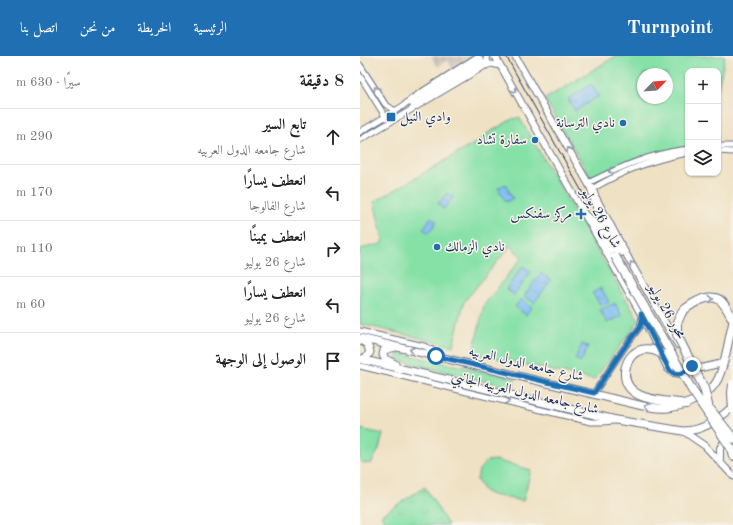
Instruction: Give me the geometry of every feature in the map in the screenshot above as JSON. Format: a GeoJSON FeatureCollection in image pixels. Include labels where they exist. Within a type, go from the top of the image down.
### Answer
{"type":"FeatureCollection","features":[{"type":"Feature","properties":{"kind":"highway","name":"محور 26 يوليو"},"geometry":{"type":"LineString","coordinates":[[590,186],[600,217],[617,255]]}},
{"type":"Feature","properties":{"kind":"highway","name":"محور 26 يوليو"},"geometry":{"type":"LineString","coordinates":[[587,216],[598,226],[617,255],[682,373],[708,410],[732,451]]}},
{"type":"Feature","properties":{"kind":"highway"},"geometry":{"type":"LineString","coordinates":[[708,410],[706,392],[678,335],[677,323],[682,312],[696,302],[708,297],[714,297],[724,303],[733,322]]}},
{"type":"Feature","properties":{"kind":"highway"},"geometry":{"type":"LineString","coordinates":[[686,404],[637,395],[631,390],[625,378],[626,364],[630,358],[639,351],[650,349],[661,352],[669,360],[694,402],[708,410]]}},
{"type":"Feature","properties":{"kind":"highway"},"geometry":{"type":"LineString","coordinates":[[733,384],[733,410]]}},
{"type":"Feature","properties":{"kind":"highway","name":"محور 26 يوليو"},"geometry":{"type":"LineString","coordinates":[[708,410],[733,438]]}},
{"type":"Feature","properties":{"kind":"main road","name":"شارع 26 يوليو"},"geometry":{"type":"LineString","coordinates":[[495,56],[587,216],[641,314],[670,371],[675,374],[682,374],[687,369],[689,362],[654,304],[590,186],[515,56]]}},
{"type":"Feature","properties":{"kind":"main road","name":"شارع جامعه الدول العربيه"},"geometry":{"type":"LineString","coordinates":[[360,339],[594,393],[643,406],[660,408],[676,407],[686,404],[712,388],[718,379],[733,322]]}},
{"type":"Feature","properties":{"kind":"main road"},"geometry":{"type":"LineString","coordinates":[[360,339],[367,344],[370,352],[366,358],[361,361]]}},
{"type":"Feature","properties":{"kind":"main road"},"geometry":{"type":"LineString","coordinates":[[395,347],[384,350],[384,357],[405,369]]}},
{"type":"Feature","properties":{"kind":"main road"},"geometry":{"type":"LineString","coordinates":[[361,361],[405,369],[616,420],[683,431],[694,430],[706,425],[718,419],[733,406]]}},
{"type":"Feature","properties":{"kind":"main road"},"geometry":{"type":"LineString","coordinates":[[689,362],[692,366],[701,368],[723,363]]}},
{"type":"Feature","properties":{"kind":"main road"},"geometry":{"type":"LineString","coordinates":[[683,431],[705,446],[733,476]]}},
{"type":"Feature","properties":{"kind":"main road"},"geometry":{"type":"LineString","coordinates":[[720,462],[719,452],[722,444],[727,436],[733,433]]}},
{"type":"Feature","properties":{"kind":"street"},"geometry":{"type":"LineString","coordinates":[[483,60],[500,66]]}},
{"type":"Feature","properties":{"kind":"street"},"geometry":{"type":"LineString","coordinates":[[360,132],[403,106],[412,98],[483,60]]}},
{"type":"Feature","properties":{"kind":"street"},"geometry":{"type":"LineString","coordinates":[[360,140],[401,115],[419,107],[483,60]]}},
{"type":"Feature","properties":{"kind":"street"},"geometry":{"type":"LineString","coordinates":[[360,64],[385,104],[395,111]]}},
{"type":"Feature","properties":{"kind":"street"},"geometry":{"type":"LineString","coordinates":[[360,76],[389,122]]}},
{"type":"Feature","properties":{"kind":"street"},"geometry":{"type":"LineString","coordinates":[[380,108],[384,108],[385,104]]}},
{"type":"Feature","properties":{"kind":"street"},"geometry":{"type":"LineString","coordinates":[[721,149],[733,146]]}},
{"type":"Feature","properties":{"kind":"street"},"geometry":{"type":"LineString","coordinates":[[721,149],[733,152]]}},
{"type":"Feature","properties":{"kind":"street"},"geometry":{"type":"LineString","coordinates":[[590,186],[625,165],[685,150]]}},
{"type":"Feature","properties":{"kind":"street"},"geometry":{"type":"LineString","coordinates":[[679,153],[685,153]]}},
{"type":"Feature","properties":{"kind":"street"},"geometry":{"type":"LineString","coordinates":[[590,186],[627,170],[640,162]]}},
{"type":"Feature","properties":{"kind":"street"},"geometry":{"type":"LineString","coordinates":[[625,165],[627,170]]}},
{"type":"Feature","properties":{"kind":"street"},"geometry":{"type":"LineString","coordinates":[[594,393],[640,327],[642,320],[641,314]]}},
{"type":"Feature","properties":{"kind":"street"},"geometry":{"type":"LineString","coordinates":[[360,331],[424,346],[432,350],[436,356]]}},
{"type":"Feature","properties":{"kind":"street","name":"شارع جامعه الدول العربيه الجانبي"},"geometry":{"type":"LineString","coordinates":[[361,361],[476,394],[591,422],[616,420]]}},
{"type":"Feature","properties":{"kind":"street"},"geometry":{"type":"LineString","coordinates":[[476,394],[479,387]]}},
{"type":"Feature","properties":{"kind":"shaded area"},"geometry":{"type":"Polygon","coordinates":[[[431,56],[474,56],[453,70],[447,60],[438,67],[431,56]]]}},
{"type":"Feature","properties":{"kind":"green space","name":"نادي الترسانة"},"geometry":{"type":"Polygon","coordinates":[[[616,56],[725,56],[721,75],[721,68],[685,68],[685,148],[658,152],[634,159],[590,177],[545,99],[616,56]]]}},
{"type":"Feature","properties":{"kind":"green space","name":"نادي الزمالك"},"geometry":{"type":"Polygon","coordinates":[[[519,117],[639,321],[594,380],[473,353],[484,305],[522,257],[510,246],[464,302],[453,346],[360,324],[360,249],[381,244],[383,239],[374,202],[484,138],[483,136],[514,118],[519,117]]]}},
{"type":"Feature","properties":{"kind":"green space"},"geometry":{"type":"Polygon","coordinates":[[[397,353],[515,378],[514,388],[397,360],[397,353]]]}},
{"type":"Feature","properties":{"kind":"green space"},"geometry":{"type":"Polygon","coordinates":[[[360,429],[383,434],[379,449],[371,464],[360,462],[360,429]]]}},
{"type":"Feature","properties":{"kind":"green space"},"geometry":{"type":"Polygon","coordinates":[[[495,460],[531,470],[523,501],[492,495],[484,491],[477,480],[479,470],[487,461],[495,460]]]}},
{"type":"Feature","properties":{"kind":"green space"},"geometry":{"type":"Polygon","coordinates":[[[425,487],[448,525],[387,525],[381,515],[425,487]]]}},
{"type":"Feature","properties":{"kind":"water"},"geometry":{"type":"Polygon","coordinates":[[[591,84],[599,96],[575,111],[568,99],[591,84]]]}},
{"type":"Feature","properties":{"kind":"water"},"geometry":{"type":"Polygon","coordinates":[[[505,184],[513,198],[506,202],[498,188],[505,184]]]}},
{"type":"Feature","properties":{"kind":"water"},"geometry":{"type":"Polygon","coordinates":[[[447,193],[453,197],[444,209],[438,204],[447,193]]]}},
{"type":"Feature","properties":{"kind":"water"},"geometry":{"type":"Polygon","coordinates":[[[431,217],[437,221],[429,233],[423,229],[431,217]]]}},
{"type":"Feature","properties":{"kind":"water"},"geometry":{"type":"Polygon","coordinates":[[[523,266],[531,272],[514,295],[506,289],[523,266]]]}},
{"type":"Feature","properties":{"kind":"water"},"geometry":{"type":"Polygon","coordinates":[[[541,273],[551,280],[534,303],[524,296],[541,273]]]}},
{"type":"Feature","properties":{"kind":"water"},"geometry":{"type":"Polygon","coordinates":[[[601,288],[609,302],[601,306],[592,293],[601,288]]]}},
{"type":"Feature","properties":{"kind":"water"},"geometry":{"type":"Polygon","coordinates":[[[521,299],[532,307],[526,315],[515,307],[521,299]]]}},
{"type":"Feature","properties":{"kind":"water"},"geometry":{"type":"Polygon","coordinates":[[[615,303],[622,316],[607,323],[600,310],[615,303]]]}},
{"type":"Feature","properties":{"kind":"water"},"geometry":{"type":"Polygon","coordinates":[[[582,344],[588,346],[581,362],[575,359],[582,344]]]}},
{"type":"Feature","properties":{"kind":"railway"},"geometry":{"type":"LineString","coordinates":[[506,56],[589,204]]}},
{"type":"Feature","properties":{"kind":"place","name":"وادي النيل"},"geometry":{"type":"Point","coordinates":[391,117]}},
{"type":"Feature","properties":{"kind":"place","name":"نادي الترسانة"},"geometry":{"type":"Point","coordinates":[623,123]}},
{"type":"Feature","properties":{"kind":"place","name":"سفارة تشاد"},"geometry":{"type":"Point","coordinates":[535,140]}},
{"type":"Feature","properties":{"kind":"place","name":"مركز سفنكس"},"geometry":{"type":"Point","coordinates":[581,214]}},
{"type":"Feature","properties":{"kind":"place","name":"نادي الزمالك"},"geometry":{"type":"Point","coordinates":[437,247]}},
{"type":"Feature","properties":{"kind":"route"},"geometry":{"type":"LineString","coordinates":[[436,356],[594,393],[640,327],[642,323],[641,314],[668,369],[673,373],[682,374],[686,371],[689,362],[692,366]]}}]}
